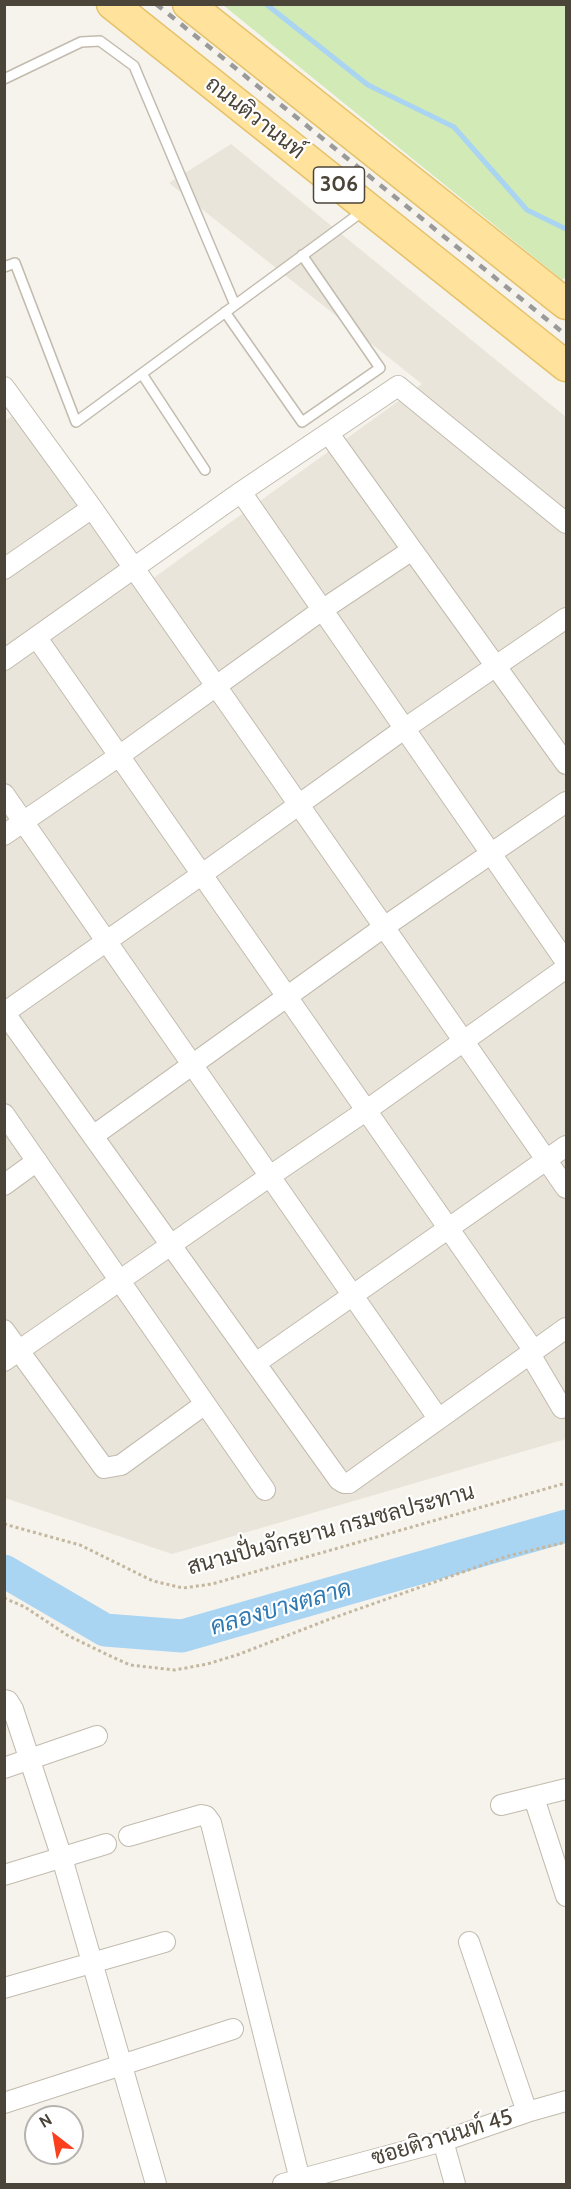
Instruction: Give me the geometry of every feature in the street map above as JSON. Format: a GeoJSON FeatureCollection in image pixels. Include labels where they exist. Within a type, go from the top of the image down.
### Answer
{"type":"FeatureCollection","features":[{"type":"Feature","properties":{"kind":"main road","name":"ถนนติวานนท์"},"geometry":{"type":"LineString","coordinates":[[112,4],[567,366]]}},
{"type":"Feature","properties":{"kind":"main road","name":"ถนนติวานนท์"},"geometry":{"type":"LineString","coordinates":[[188,4],[567,304]]}},
{"type":"Feature","properties":{"kind":"street"},"geometry":{"type":"LineString","coordinates":[[4,660],[241,492],[398,386],[567,523]]}},
{"type":"Feature","properties":{"kind":"street"},"geometry":{"type":"LineString","coordinates":[[5,390],[92,508],[567,1188]]}},
{"type":"Feature","properties":{"kind":"street"},"geometry":{"type":"LineString","coordinates":[[329,434],[567,764]]}},
{"type":"Feature","properties":{"kind":"street"},"geometry":{"type":"LineString","coordinates":[[241,492],[567,962]]}},
{"type":"Feature","properties":{"kind":"street"},"geometry":{"type":"LineString","coordinates":[[4,569],[92,508]]}},
{"type":"Feature","properties":{"kind":"street"},"geometry":{"type":"LineString","coordinates":[[4,835],[119,756],[322,610],[412,550]]}},
{"type":"Feature","properties":{"kind":"street"},"geometry":{"type":"LineString","coordinates":[[567,618],[404,729],[5,1012],[339,1480],[344,1483],[349,1483],[567,1328]]}},
{"type":"Feature","properties":{"kind":"street"},"geometry":{"type":"LineString","coordinates":[[37,638],[449,1229],[532,1353],[562,1408]]}},
{"type":"Feature","properties":{"kind":"street"},"geometry":{"type":"LineString","coordinates":[[4,794],[438,1418]]}},
{"type":"Feature","properties":{"kind":"street"},"geometry":{"type":"LineString","coordinates":[[93,1136],[384,927],[567,802]]}},
{"type":"Feature","properties":{"kind":"street"},"geometry":{"type":"LineString","coordinates":[[12,1356],[567,968]]}},
{"type":"Feature","properties":{"kind":"street"},"geometry":{"type":"LineString","coordinates":[[4,1114],[265,1490]]}},
{"type":"Feature","properties":{"kind":"street"},"geometry":{"type":"LineString","coordinates":[[256,1363],[567,1146]]}},
{"type":"Feature","properties":{"kind":"street"},"geometry":{"type":"LineString","coordinates":[[4,1185],[36,1161]]}},
{"type":"Feature","properties":{"kind":"street"},"geometry":{"type":"LineString","coordinates":[[4,1330],[12,1356],[104,1468],[121,1465],[205,1404]]}},
{"type":"Feature","properties":{"kind":"street"},"geometry":{"type":"LineString","coordinates":[[4,1700],[8,1701],[13,1708],[62,1858],[156,2184]]}},
{"type":"Feature","properties":{"kind":"street"},"geometry":{"type":"LineString","coordinates":[[4,1768],[97,1736]]}},
{"type":"Feature","properties":{"kind":"street"},"geometry":{"type":"LineString","coordinates":[[501,1805],[567,1789]]}},
{"type":"Feature","properties":{"kind":"street"},"geometry":{"type":"LineString","coordinates":[[534,1798],[567,1896]]}},
{"type":"Feature","properties":{"kind":"street"},"geometry":{"type":"LineString","coordinates":[[129,1836],[201,1815],[207,1816],[211,1823],[303,2181]]}},
{"type":"Feature","properties":{"kind":"street"},"geometry":{"type":"LineString","coordinates":[[4,1875],[106,1844]]}},
{"type":"Feature","properties":{"kind":"street"},"geometry":{"type":"LineString","coordinates":[[4,1988],[165,1942]]}},
{"type":"Feature","properties":{"kind":"street"},"geometry":{"type":"LineString","coordinates":[[469,1942],[527,2112]]}},
{"type":"Feature","properties":{"kind":"street"},"geometry":{"type":"LineString","coordinates":[[4,2103],[234,2029]]}},
{"type":"Feature","properties":{"kind":"street","name":"ซอยติวานนท์ 45"},"geometry":{"type":"LineString","coordinates":[[303,2181],[442,2141],[567,2101]]}},
{"type":"Feature","properties":{"kind":"street"},"geometry":{"type":"LineString","coordinates":[[442,2141],[455,2184]]}},
{"type":"Feature","properties":{"kind":"lane"},"geometry":{"type":"LineString","coordinates":[[4,79],[81,42],[100,41],[134,66],[234,305]]}},
{"type":"Feature","properties":{"kind":"lane"},"geometry":{"type":"LineString","coordinates":[[4,267],[15,263],[76,422],[367,207]]}},
{"type":"Feature","properties":{"kind":"lane"},"geometry":{"type":"LineString","coordinates":[[225,312],[302,422],[380,368],[302,255]]}},
{"type":"Feature","properties":{"kind":"lane"},"geometry":{"type":"LineString","coordinates":[[142,374],[205,470]]}},
{"type":"Feature","properties":{"kind":"path","name":"สนามปั่นจักรยาน กรมชลประทาน"},"geometry":{"type":"LineString","coordinates":[[4,1524],[80,1545],[153,1581],[183,1588],[212,1584],[567,1483]]}},
{"type":"Feature","properties":{"kind":"path"},"geometry":{"type":"LineString","coordinates":[[4,1598],[25,1607],[67,1635],[130,1665],[175,1670],[237,1655],[508,1556],[567,1542]]}},
{"type":"Feature","properties":{"kind":"shaded area"},"geometry":{"type":"Polygon","coordinates":[[[231,144],[566,417],[566,1439],[172,1554],[5,1498],[5,421],[16,413],[141,587],[422,384],[169,183],[231,144]]]}},
{"type":"Feature","properties":{"kind":"green space"},"geometry":{"type":"Polygon","coordinates":[[[223,5],[566,5],[566,277],[562,280],[223,5]]]}},
{"type":"Feature","properties":{"kind":"waterway"},"geometry":{"type":"LineString","coordinates":[[266,4],[368,85],[454,127],[527,210],[566,229]]}},
{"type":"Feature","properties":{"kind":"waterway","name":"คลองบางตลาด"},"geometry":{"type":"LineString","coordinates":[[4,1571],[105,1630],[182,1636],[566,1526]]}},
{"type":"Feature","properties":{"kind":"railway"},"geometry":{"type":"LineString","coordinates":[[156,4],[566,335]]}}]}
